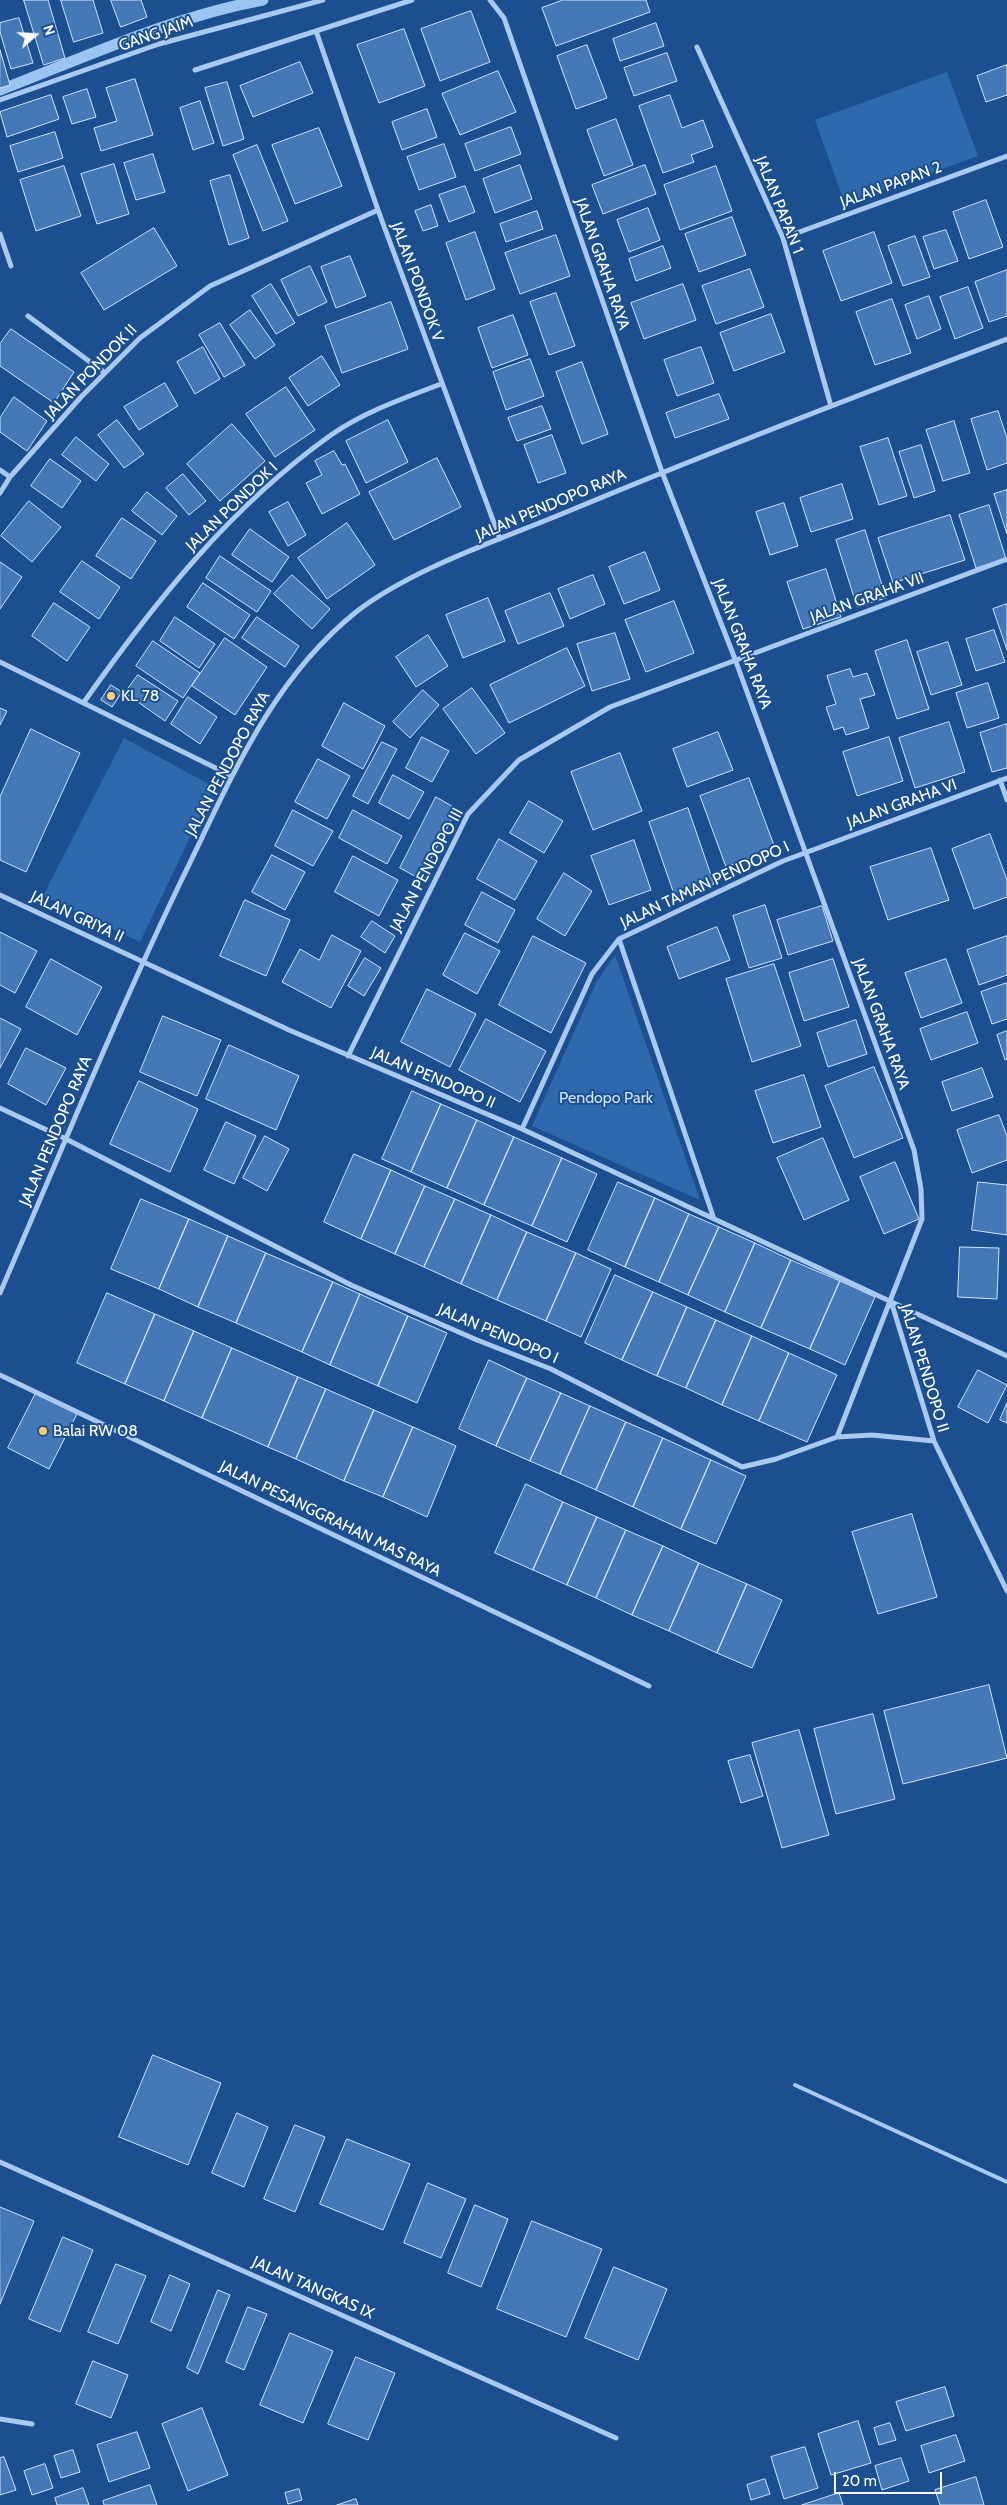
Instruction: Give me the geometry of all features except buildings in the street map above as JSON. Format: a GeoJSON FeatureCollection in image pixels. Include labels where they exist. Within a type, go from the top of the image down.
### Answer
{"type":"FeatureCollection","features":[{"type":"Feature","properties":{"kind":"street","name":"GANG JAIM"},"geometry":{"type":"LineString","coordinates":[[0,100],[176,38],[323,0]]}},
{"type":"Feature","properties":{"kind":"street"},"geometry":{"type":"LineString","coordinates":[[196,70],[412,0]]}},
{"type":"Feature","properties":{"kind":"street","name":"JALAN GRAHA RAYA"},"geometry":{"type":"LineString","coordinates":[[490,0],[504,18],[662,472],[735,659],[914,1150],[921,1189],[922,1219],[837,1437]]}},
{"type":"Feature","properties":{"kind":"street","name":"JALAN PONDOK V"},"geometry":{"type":"LineString","coordinates":[[316,31],[378,210],[500,539]]}},
{"type":"Feature","properties":{"kind":"street","name":"JALAN PAPAN 1"},"geometry":{"type":"LineString","coordinates":[[698,47],[783,238],[831,406]]}},
{"type":"Feature","properties":{"kind":"street","name":"JALAN PAPAN 2"},"geometry":{"type":"LineString","coordinates":[[783,238],[1007,156]]}},
{"type":"Feature","properties":{"kind":"street","name":"JALAN PONDOK II"},"geometry":{"type":"LineString","coordinates":[[0,493],[10,477],[105,373],[140,338],[210,286],[378,210]]}},
{"type":"Feature","properties":{"kind":"street"},"geometry":{"type":"LineString","coordinates":[[0,234],[11,266]]}},
{"type":"Feature","properties":{"kind":"street"},"geometry":{"type":"LineString","coordinates":[[28,316],[105,373]]}},
{"type":"Feature","properties":{"kind":"street","name":"JALAN PENDOPO RAYA"},"geometry":{"type":"LineString","coordinates":[[0,1292],[143,961],[232,776],[267,711],[291,677],[357,612],[410,579],[500,539],[662,472],[1007,339]]}},
{"type":"Feature","properties":{"kind":"street","name":"JALAN PONDOK I"},"geometry":{"type":"LineString","coordinates":[[84,702],[206,545],[260,492],[332,434],[392,402],[442,384]]}},
{"type":"Feature","properties":{"kind":"street"},"geometry":{"type":"LineString","coordinates":[[0,470],[10,477]]}},
{"type":"Feature","properties":{"kind":"street","name":"JALAN GRAHA VII"},"geometry":{"type":"LineString","coordinates":[[735,659],[1007,560]]}},
{"type":"Feature","properties":{"kind":"street","name":"JALAN PENDOPO III"},"geometry":{"type":"LineString","coordinates":[[348,1056],[468,814],[519,760],[610,708],[735,659]]}},
{"type":"Feature","properties":{"kind":"street"},"geometry":{"type":"LineString","coordinates":[[0,662],[232,776]]}},
{"type":"Feature","properties":{"kind":"street","name":"JALAN GRAHA VI"},"geometry":{"type":"LineString","coordinates":[[806,853],[1007,778]]}},
{"type":"Feature","properties":{"kind":"street"},"geometry":{"type":"LineString","coordinates":[[1000,780],[1007,800]]}},
{"type":"Feature","properties":{"kind":"street","name":"JALAN TAMAN PENDOPO I"},"geometry":{"type":"LineString","coordinates":[[522,1130],[592,974],[619,939],[783,861],[806,853]]}},
{"type":"Feature","properties":{"kind":"street","name":"JALAN GRIYA II"},"geometry":{"type":"LineString","coordinates":[[0,895],[143,961]]}},
{"type":"Feature","properties":{"kind":"street"},"geometry":{"type":"LineString","coordinates":[[619,939],[714,1219]]}},
{"type":"Feature","properties":{"kind":"street","name":"JALAN PENDOPO II"},"geometry":{"type":"LineString","coordinates":[[143,961],[348,1056],[522,1130],[890,1301],[934,1441],[1007,1591]]}},
{"type":"Feature","properties":{"kind":"street","name":"JALAN PENDOPO I"},"geometry":{"type":"LineString","coordinates":[[0,1108],[66,1139],[351,1285],[477,1340],[551,1369],[742,1467],[776,1459],[837,1437],[872,1435],[934,1441]]}},
{"type":"Feature","properties":{"kind":"street"},"geometry":{"type":"LineString","coordinates":[[890,1301],[1007,1356]]}},
{"type":"Feature","properties":{"kind":"street","name":"JALAN PESANGGRAHAN MAS RAYA"},"geometry":{"type":"LineString","coordinates":[[0,1375],[649,1686]]}},
{"type":"Feature","properties":{"kind":"street","name":"JALAN TANGKAS IX"},"geometry":{"type":"LineString","coordinates":[[0,2162],[616,2438]]}},
{"type":"Feature","properties":{"kind":"street"},"geometry":{"type":"LineString","coordinates":[[0,2418],[32,2424]]}},
{"type":"Feature","properties":{"kind":"lane"},"geometry":{"type":"LineString","coordinates":[[795,2085],[1007,2182]]}},
{"type":"Feature","properties":{"kind":"green space"},"geometry":{"type":"Polygon","coordinates":[[[947,72],[978,156],[845,204],[815,120],[947,72]]]}},
{"type":"Feature","properties":{"kind":"green space"},"geometry":{"type":"Polygon","coordinates":[[[124,738],[214,787],[140,942],[43,896],[124,738]]]}},
{"type":"Feature","properties":{"kind":"green space","name":"Pendopo Park"},"geometry":{"type":"Polygon","coordinates":[[[615,955],[700,1200],[532,1126],[597,981],[615,955]]]}},
{"type":"Feature","properties":{"kind":"waterway"},"geometry":{"type":"LineString","coordinates":[[0,90],[162,27],[229,7],[263,0]]}},
{"type":"Feature","properties":{"kind":"place","name":"KL 78"},"geometry":{"type":"Point","coordinates":[111,696]}},
{"type":"Feature","properties":{"kind":"place","name":"Balai RW 08"},"geometry":{"type":"Point","coordinates":[43,1431]}}]}
